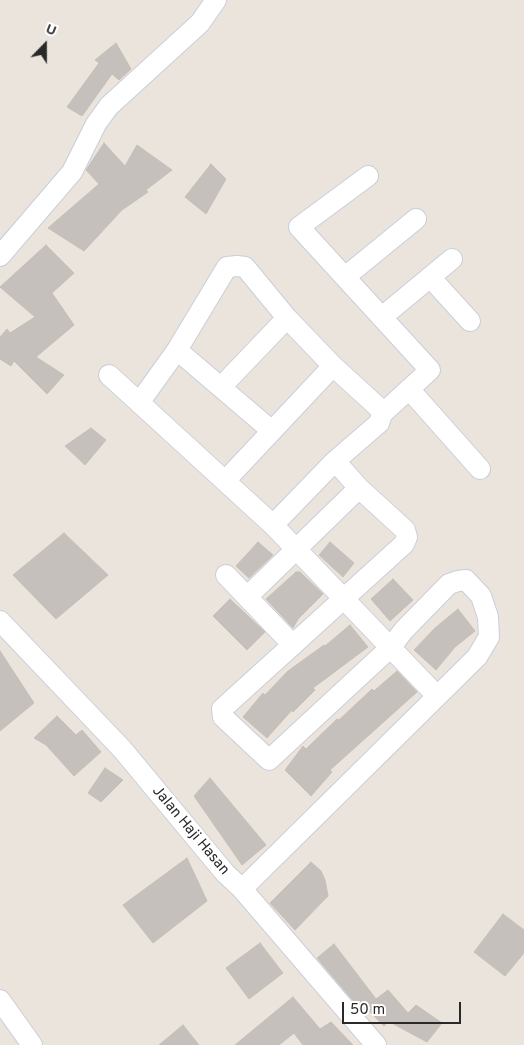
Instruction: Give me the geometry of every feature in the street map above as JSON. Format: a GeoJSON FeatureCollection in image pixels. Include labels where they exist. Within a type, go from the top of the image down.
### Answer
{"type":"FeatureCollection","features":[{"type":"Feature","properties":{"kind":"street"},"geometry":{"type":"LineString","coordinates":[[4,244],[72,172],[96,124],[109,106],[200,24],[216,0]]}},
{"type":"Feature","properties":{"kind":"street"},"geometry":{"type":"LineString","coordinates":[[273,525],[335,461],[379,423],[382,414],[430,370],[299,227],[368,176]]}},
{"type":"Feature","properties":{"kind":"street"},"geometry":{"type":"LineString","coordinates":[[345,277],[416,219]]}},
{"type":"Feature","properties":{"kind":"street"},"geometry":{"type":"LineString","coordinates":[[382,317],[452,259]]}},
{"type":"Feature","properties":{"kind":"street"},"geometry":{"type":"LineString","coordinates":[[139,403],[177,350],[227,267],[245,266],[287,318],[333,366],[379,408],[382,414]]}},
{"type":"Feature","properties":{"kind":"street"},"geometry":{"type":"LineString","coordinates":[[430,277],[470,321]]}},
{"type":"Feature","properties":{"kind":"street"},"geometry":{"type":"LineString","coordinates":[[221,387],[287,318]]}},
{"type":"Feature","properties":{"kind":"street"},"geometry":{"type":"LineString","coordinates":[[177,350],[272,431]]}},
{"type":"Feature","properties":{"kind":"street"},"geometry":{"type":"LineString","coordinates":[[225,481],[333,366]]}},
{"type":"Feature","properties":{"kind":"street"},"geometry":{"type":"LineString","coordinates":[[109,375],[297,548],[343,599],[437,696]]}},
{"type":"Feature","properties":{"kind":"street"},"geometry":{"type":"LineString","coordinates":[[409,390],[480,469]]}},
{"type":"Feature","properties":{"kind":"street"},"geometry":{"type":"LineString","coordinates":[[242,889],[477,658],[489,637],[488,617],[482,596],[466,580],[449,584],[404,630],[391,647],[269,760],[223,717],[222,709],[404,544],[407,537],[405,530],[360,488],[335,461]]}},
{"type":"Feature","properties":{"kind":"street"},"geometry":{"type":"LineString","coordinates":[[248,596],[360,488]]}},
{"type":"Feature","properties":{"kind":"street"},"geometry":{"type":"LineString","coordinates":[[226,574],[294,645]]}},
{"type":"Feature","properties":{"kind":"street","name":"Jalan Haji Hasan"},"geometry":{"type":"LineString","coordinates":[[0,621],[122,749],[225,873],[242,889],[376,1045]]}},
{"type":"Feature","properties":{"kind":"street"},"geometry":{"type":"LineString","coordinates":[[0,1000],[32,1045]]}},
{"type":"Feature","properties":{"kind":"building"},"geometry":{"type":"Polygon","coordinates":[[[116,43],[131,69],[119,80],[112,74],[82,116],[67,107],[99,63],[95,60],[116,43]]]}},
{"type":"Feature","properties":{"kind":"building"},"geometry":{"type":"Polygon","coordinates":[[[104,143],[125,166],[137,145],[172,170],[146,190],[148,192],[122,210],[84,251],[48,228],[99,184],[86,170],[104,143]]]}},
{"type":"Feature","properties":{"kind":"building"},"geometry":{"type":"Polygon","coordinates":[[[211,164],[226,179],[206,214],[185,197],[211,164]]]}},
{"type":"Feature","properties":{"kind":"building"},"geometry":{"type":"Polygon","coordinates":[[[46,245],[74,273],[52,293],[74,325],[36,357],[64,375],[47,394],[14,361],[11,366],[0,359],[0,337],[7,329],[10,333],[35,317],[0,287],[46,245]]]}},
{"type":"Feature","properties":{"kind":"building"},"geometry":{"type":"Polygon","coordinates":[[[91,428],[106,440],[85,465],[65,446],[91,428]]]}},
{"type":"Feature","properties":{"kind":"building"},"geometry":{"type":"Polygon","coordinates":[[[64,533],[108,575],[56,619],[13,575],[64,533]]]}},
{"type":"Feature","properties":{"kind":"building"},"geometry":{"type":"Polygon","coordinates":[[[258,542],[273,555],[249,578],[236,566],[258,542]]]}},
{"type":"Feature","properties":{"kind":"building"},"geometry":{"type":"Polygon","coordinates":[[[330,542],[354,563],[343,577],[319,555],[330,542]]]}},
{"type":"Feature","properties":{"kind":"building"},"geometry":{"type":"Polygon","coordinates":[[[296,572],[300,572],[323,594],[298,619],[293,628],[266,599],[296,572]]]}},
{"type":"Feature","properties":{"kind":"building"},"geometry":{"type":"Polygon","coordinates":[[[393,579],[413,600],[390,621],[371,599],[393,579]]]}},
{"type":"Feature","properties":{"kind":"building"},"geometry":{"type":"Polygon","coordinates":[[[230,599],[265,632],[247,650],[213,616],[230,599]]]}},
{"type":"Feature","properties":{"kind":"building"},"geometry":{"type":"Polygon","coordinates":[[[458,609],[475,631],[455,647],[436,670],[414,650],[435,628],[458,609]]]}},
{"type":"Feature","properties":{"kind":"building"},"geometry":{"type":"Polygon","coordinates":[[[350,625],[368,647],[313,688],[315,690],[293,712],[292,710],[267,738],[243,717],[263,693],[265,695],[288,671],[325,646],[350,625]]]}},
{"type":"Feature","properties":{"kind":"building"},"geometry":{"type":"Polygon","coordinates":[[[0,651],[34,703],[0,731],[0,651]]]}},
{"type":"Feature","properties":{"kind":"building"},"geometry":{"type":"Polygon","coordinates":[[[397,671],[417,692],[330,770],[332,772],[311,796],[285,770],[303,746],[306,749],[372,689],[374,691],[397,671]]]}},
{"type":"Feature","properties":{"kind":"building"},"geometry":{"type":"Polygon","coordinates":[[[57,716],[76,735],[82,730],[101,752],[74,776],[46,745],[34,738],[57,716]]]}},
{"type":"Feature","properties":{"kind":"building"},"geometry":{"type":"Polygon","coordinates":[[[105,768],[123,780],[101,802],[88,793],[105,768]]]}},
{"type":"Feature","properties":{"kind":"building"},"geometry":{"type":"Polygon","coordinates":[[[210,778],[266,845],[242,865],[194,796],[210,778]]]}},
{"type":"Feature","properties":{"kind":"building"},"geometry":{"type":"Polygon","coordinates":[[[187,858],[207,901],[153,943],[123,905],[187,858]]]}},
{"type":"Feature","properties":{"kind":"building"},"geometry":{"type":"Polygon","coordinates":[[[311,862],[321,871],[328,896],[295,930],[270,903],[311,862]]]}},
{"type":"Feature","properties":{"kind":"building"},"geometry":{"type":"Polygon","coordinates":[[[503,914],[524,930],[524,953],[505,976],[474,952],[503,914]]]}},
{"type":"Feature","properties":{"kind":"building"},"geometry":{"type":"Polygon","coordinates":[[[260,943],[283,973],[249,999],[226,968],[260,943]]]}},
{"type":"Feature","properties":{"kind":"building"},"geometry":{"type":"Polygon","coordinates":[[[334,944],[376,999],[388,990],[408,1013],[416,1005],[442,1023],[427,1042],[388,1021],[384,1026],[366,1008],[362,1011],[317,958],[334,944]]]}},
{"type":"Feature","properties":{"kind":"building"},"geometry":{"type":"Polygon","coordinates":[[[293,997],[320,1029],[331,1022],[353,1045],[303,1045],[294,1033],[279,1045],[235,1045],[293,997]]]}},
{"type":"Feature","properties":{"kind":"building"},"geometry":{"type":"Polygon","coordinates":[[[183,1025],[199,1045],[159,1045],[183,1025]]]}}]}
